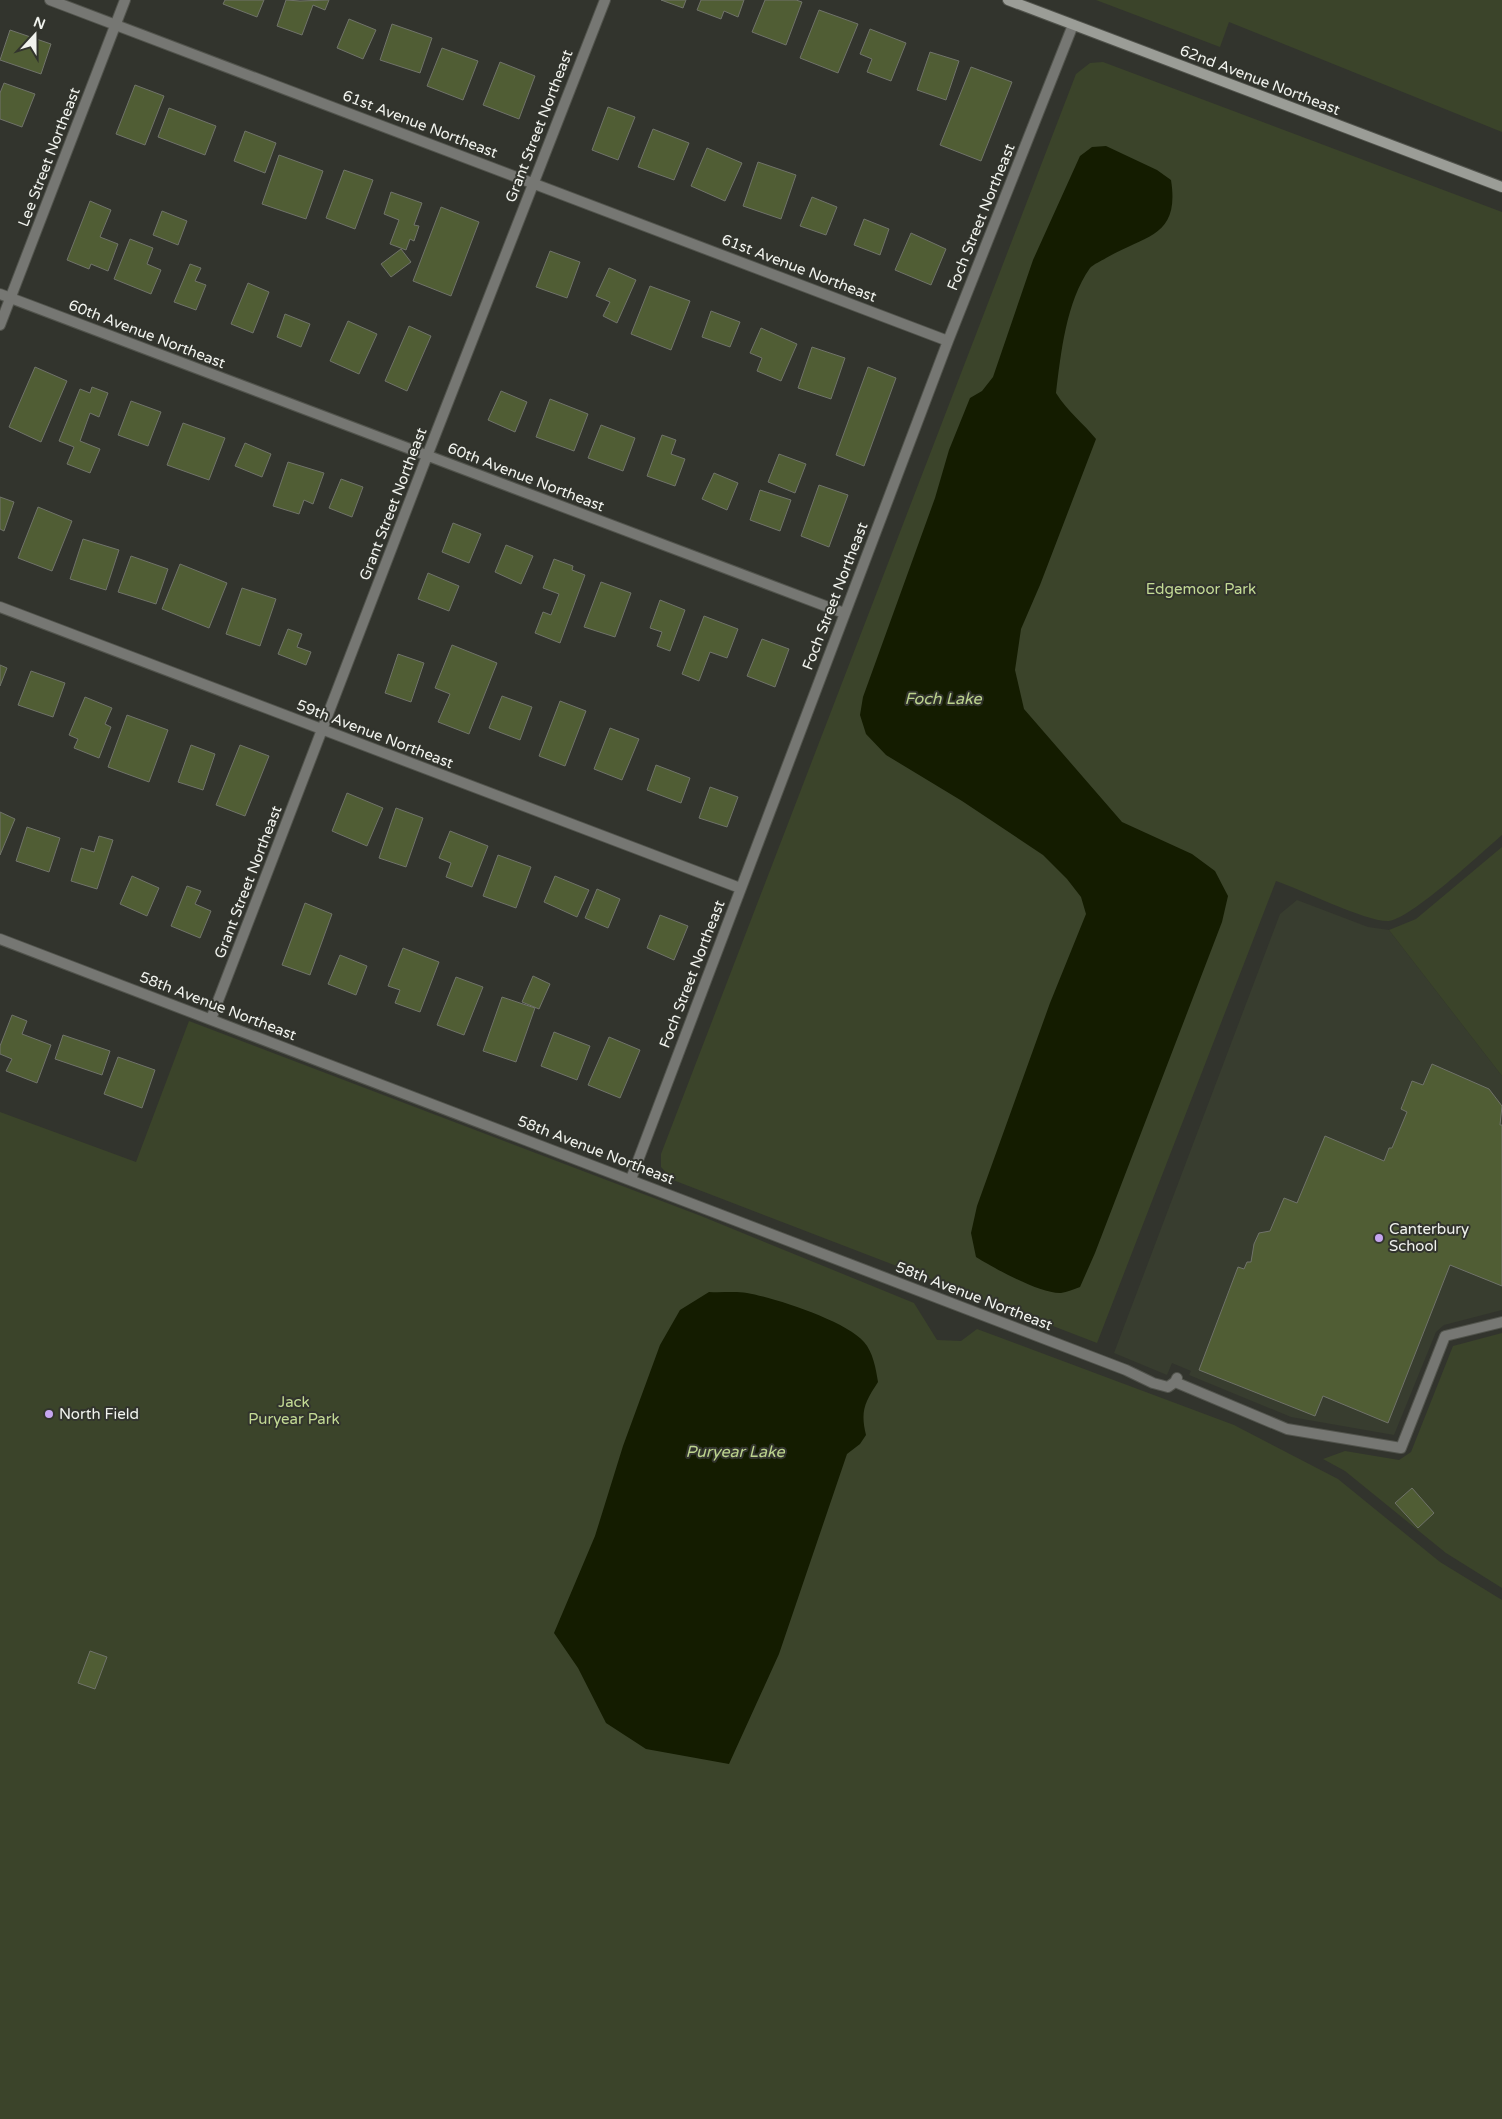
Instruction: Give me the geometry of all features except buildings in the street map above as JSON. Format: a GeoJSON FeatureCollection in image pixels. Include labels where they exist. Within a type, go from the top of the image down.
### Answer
{"type":"FeatureCollection","features":[{"type":"Feature","properties":{"kind":"street","name":"61st Avenue Northeast"},"geometry":{"type":"LineString","coordinates":[[50,0],[948,341]]}},
{"type":"Feature","properties":{"kind":"street","name":"Lee Street Northeast"},"geometry":{"type":"LineString","coordinates":[[0,325],[5,296],[125,0]]}},
{"type":"Feature","properties":{"kind":"street","name":"Grant Street Northeast"},"geometry":{"type":"LineString","coordinates":[[211,1019],[427,456],[605,0]]}},
{"type":"Feature","properties":{"kind":"street","name":"62nd Avenue Northeast"},"geometry":{"type":"LineString","coordinates":[[1008,0],[1502,187]]}},
{"type":"Feature","properties":{"kind":"street","name":"Foch Street Northeast"},"geometry":{"type":"LineString","coordinates":[[631,1179],[948,341],[1073,25]]}},
{"type":"Feature","properties":{"kind":"street","name":"60th Avenue Northeast"},"geometry":{"type":"LineString","coordinates":[[5,296],[844,614]]}},
{"type":"Feature","properties":{"kind":"street","name":"59th Avenue Northeast"},"geometry":{"type":"LineString","coordinates":[[0,607],[740,888]]}},
{"type":"Feature","properties":{"kind":"street","name":"58th Avenue Northeast"},"geometry":{"type":"LineString","coordinates":[[0,939],[631,1179],[782,1240],[1126,1370],[1153,1384],[1168,1387],[1176,1380],[1287,1429],[1401,1448],[1445,1336],[1502,1322]]}},
{"type":"Feature","properties":{"kind":"shaded area"},"geometry":{"type":"Polygon","coordinates":[[[1297,900],[1368,927],[1389,930],[1502,1076],[1502,1310],[1444,1325],[1436,1332],[1394,1435],[1291,1417],[1189,1375],[1191,1371],[1172,1363],[1167,1375],[1114,1353],[1280,914],[1297,900]]]}},
{"type":"Feature","properties":{"kind":"green space"},"geometry":{"type":"Polygon","coordinates":[[[1096,0],[1502,0],[1502,132],[1229,22],[1220,47],[1096,0]]]}},
{"type":"Feature","properties":{"kind":"green space","name":"Edgemoor Park"},"geometry":{"type":"Polygon","coordinates":[[[1103,62],[1502,212],[1502,835],[1429,897],[1400,917],[1389,921],[1366,917],[1276,881],[1097,1343],[673,1180],[661,1167],[661,1154],[1076,74],[1090,63],[1103,62]]]}},
{"type":"Feature","properties":{"kind":"green space"},"geometry":{"type":"Polygon","coordinates":[[[1502,847],[1502,1076],[1389,930],[1416,919],[1502,847]]]}},
{"type":"Feature","properties":{"kind":"green space","name":"Jack Puryear Park"},"geometry":{"type":"Polygon","coordinates":[[[189,1021],[701,1216],[914,1303],[937,1340],[961,1341],[977,1329],[1234,1425],[1338,1479],[1440,1562],[1502,1600],[1502,2119],[0,2119],[0,1112],[136,1162],[189,1021]]]}},
{"type":"Feature","properties":{"kind":"green space"},"geometry":{"type":"Polygon","coordinates":[[[1502,1333],[1502,1588],[1446,1553],[1345,1471],[1323,1459],[1345,1451],[1399,1460],[1411,1452],[1453,1346],[1502,1333]]]}},
{"type":"Feature","properties":{"kind":"water","name":"Foch Lake"},"geometry":{"type":"Polygon","coordinates":[[[1106,146],[1157,170],[1171,180],[1172,199],[1170,213],[1165,224],[1157,232],[1090,268],[1075,296],[1066,328],[1056,393],[1065,406],[1096,439],[1040,585],[1021,629],[1015,670],[1024,709],[1122,822],[1192,854],[1215,871],[1228,896],[1222,922],[1095,1253],[1080,1287],[1061,1293],[1030,1285],[976,1257],[971,1233],[977,1206],[1050,1003],[1086,914],[1081,897],[1067,879],[1043,855],[962,801],[886,755],[866,734],[860,715],[863,697],[935,498],[949,450],[970,398],[982,391],[993,377],[1033,260],[1080,156],[1092,147],[1106,146]]]}},
{"type":"Feature","properties":{"kind":"water","name":"Puryear Lake"},"geometry":{"type":"Polygon","coordinates":[[[709,1292],[742,1292],[759,1296],[792,1305],[842,1326],[855,1334],[867,1346],[874,1361],[878,1382],[865,1407],[864,1427],[866,1435],[860,1444],[847,1454],[779,1654],[729,1764],[646,1749],[606,1723],[578,1668],[554,1633],[595,1536],[623,1446],[660,1345],[680,1310],[709,1292]]]}},
{"type":"Feature","properties":{"kind":"place","name":"Canterbury School"},"geometry":{"type":"Point","coordinates":[1379,1238]}},
{"type":"Feature","properties":{"kind":"place","name":"North Field"},"geometry":{"type":"Point","coordinates":[49,1414]}}]}
